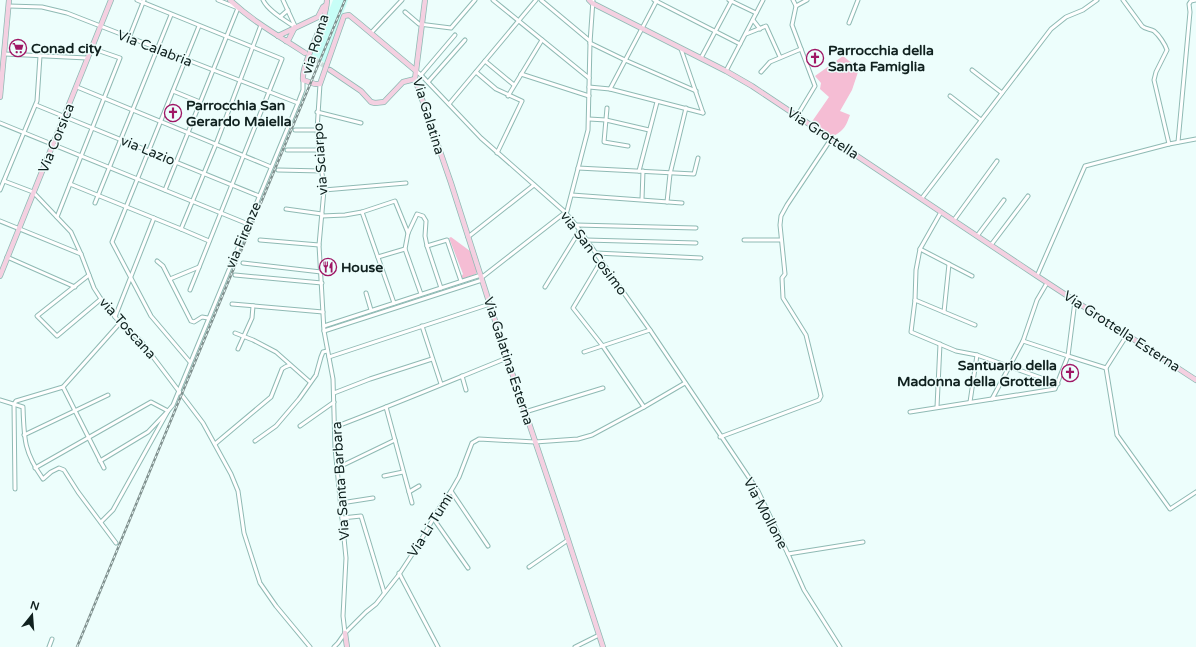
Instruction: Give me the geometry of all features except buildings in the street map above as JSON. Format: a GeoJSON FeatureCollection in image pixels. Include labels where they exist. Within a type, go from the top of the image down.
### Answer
{"type":"FeatureCollection","features":[{"type":"Feature","properties":{"kind":"street"},"geometry":{"type":"LineString","coordinates":[[0,97],[9,0]]}},
{"type":"Feature","properties":{"kind":"street","name":"Via Corsica"},"geometry":{"type":"LineString","coordinates":[[0,276],[1,270],[19,229],[111,0]]}},
{"type":"Feature","properties":{"kind":"street"},"geometry":{"type":"LineString","coordinates":[[137,0],[143,1],[199,26],[282,59],[190,290]]}},
{"type":"Feature","properties":{"kind":"street"},"geometry":{"type":"LineString","coordinates":[[218,0],[238,8]]}},
{"type":"Feature","properties":{"kind":"street"},"geometry":{"type":"LineString","coordinates":[[230,0],[238,8],[261,25],[305,53]]}},
{"type":"Feature","properties":{"kind":"street"},"geometry":{"type":"LineString","coordinates":[[263,0],[264,4],[296,27]]}},
{"type":"Feature","properties":{"kind":"street"},"geometry":{"type":"LineString","coordinates":[[283,0],[296,27]]}},
{"type":"Feature","properties":{"kind":"street"},"geometry":{"type":"LineString","coordinates":[[371,33],[402,0]]}},
{"type":"Feature","properties":{"kind":"street"},"geometry":{"type":"LineString","coordinates":[[416,71],[425,0]]}},
{"type":"Feature","properties":{"kind":"street"},"geometry":{"type":"LineString","coordinates":[[405,12],[419,24],[451,28],[475,0]]}},
{"type":"Feature","properties":{"kind":"street"},"geometry":{"type":"LineString","coordinates":[[493,0],[590,78]]}},
{"type":"Feature","properties":{"kind":"street"},"geometry":{"type":"LineString","coordinates":[[449,104],[536,0]]}},
{"type":"Feature","properties":{"kind":"street"},"geometry":{"type":"LineString","coordinates":[[541,0],[590,42],[625,60],[696,91]]}},
{"type":"Feature","properties":{"kind":"street"},"geometry":{"type":"LineString","coordinates":[[610,89],[643,28],[656,0],[740,44]]}},
{"type":"Feature","properties":{"kind":"street"},"geometry":{"type":"LineString","coordinates":[[701,58],[730,0],[756,13]]}},
{"type":"Feature","properties":{"kind":"street"},"geometry":{"type":"LineString","coordinates":[[726,71],[763,0]]}},
{"type":"Feature","properties":{"kind":"street"},"geometry":{"type":"LineString","coordinates":[[793,0],[796,6],[792,25],[815,86],[797,116]]}},
{"type":"Feature","properties":{"kind":"street"},"geometry":{"type":"LineString","coordinates":[[796,6],[807,0]]}},
{"type":"Feature","properties":{"kind":"street"},"geometry":{"type":"LineString","coordinates":[[848,23],[858,0]]}},
{"type":"Feature","properties":{"kind":"street"},"geometry":{"type":"LineString","coordinates":[[922,198],[1051,29],[1066,17],[1083,10],[1097,0]]}},
{"type":"Feature","properties":{"kind":"street"},"geometry":{"type":"LineString","coordinates":[[1124,0],[1142,26],[1154,32],[1167,50],[1156,72],[1154,80],[1169,144]]}},
{"type":"Feature","properties":{"kind":"street"},"geometry":{"type":"LineString","coordinates":[[1178,142],[1190,12],[1189,4],[1191,1],[1196,0]]}},
{"type":"Feature","properties":{"kind":"street"},"geometry":{"type":"LineString","coordinates":[[129,38],[143,1]]}},
{"type":"Feature","properties":{"kind":"street"},"geometry":{"type":"LineString","coordinates":[[324,331],[481,277],[568,211],[586,139],[589,119],[592,1]]}},
{"type":"Feature","properties":{"kind":"street","name":"Via Grottella"},"geometry":{"type":"LineString","coordinates":[[592,1],[752,86],[922,198],[1047,283]]}},
{"type":"Feature","properties":{"kind":"street","name":"via Roma"},"geometry":{"type":"LineString","coordinates":[[320,84],[311,83],[304,80],[303,74],[319,28],[320,19],[327,2]]}},
{"type":"Feature","properties":{"kind":"street","name":"Via Calabria"},"geometry":{"type":"LineString","coordinates":[[9,6],[53,9],[67,13],[298,103]]}},
{"type":"Feature","properties":{"kind":"street"},"geometry":{"type":"LineString","coordinates":[[165,190],[238,8]]}},
{"type":"Feature","properties":{"kind":"street"},"geometry":{"type":"LineString","coordinates":[[280,16],[288,10]]}},
{"type":"Feature","properties":{"kind":"street"},"geometry":{"type":"LineString","coordinates":[[95,202],[171,14]]}},
{"type":"Feature","properties":{"kind":"street","name":"Via Galatina"},"geometry":{"type":"LineString","coordinates":[[320,84],[344,16],[349,15],[416,71],[415,79],[481,277]]}},
{"type":"Feature","properties":{"kind":"street"},"geometry":{"type":"LineString","coordinates":[[308,23],[320,19]]}},
{"type":"Feature","properties":{"kind":"street"},"geometry":{"type":"LineString","coordinates":[[286,41],[296,27],[320,19]]}},
{"type":"Feature","properties":{"kind":"street"},"geometry":{"type":"LineString","coordinates":[[753,20],[760,29]]}},
{"type":"Feature","properties":{"kind":"street"},"geometry":{"type":"LineString","coordinates":[[314,22],[319,28]]}},
{"type":"Feature","properties":{"kind":"street"},"geometry":{"type":"LineString","coordinates":[[181,229],[216,144],[261,25]]}},
{"type":"Feature","properties":{"kind":"street"},"geometry":{"type":"LineString","coordinates":[[190,362],[151,316],[112,242],[199,26]]}},
{"type":"Feature","properties":{"kind":"street"},"geometry":{"type":"LineString","coordinates":[[745,34],[766,26],[780,58]]}},
{"type":"Feature","properties":{"kind":"street"},"geometry":{"type":"LineString","coordinates":[[278,36],[291,32]]}},
{"type":"Feature","properties":{"kind":"street"},"geometry":{"type":"LineString","coordinates":[[291,32],[294,46]]}},
{"type":"Feature","properties":{"kind":"street"},"geometry":{"type":"LineString","coordinates":[[421,75],[455,36]]}},
{"type":"Feature","properties":{"kind":"street"},"geometry":{"type":"LineString","coordinates":[[428,82],[465,40]]}},
{"type":"Feature","properties":{"kind":"street"},"geometry":{"type":"LineString","coordinates":[[508,96],[542,40]]}},
{"type":"Feature","properties":{"kind":"street"},"geometry":{"type":"LineString","coordinates":[[58,217],[120,58],[91,48]]}},
{"type":"Feature","properties":{"kind":"street"},"geometry":{"type":"LineString","coordinates":[[589,87],[610,89],[703,113],[681,48]]}},
{"type":"Feature","properties":{"kind":"street"},"geometry":{"type":"LineString","coordinates":[[761,72],[770,62],[801,49]]}},
{"type":"Feature","properties":{"kind":"street"},"geometry":{"type":"LineString","coordinates":[[3,56],[87,58]]}},
{"type":"Feature","properties":{"kind":"street"},"geometry":{"type":"LineString","coordinates":[[0,190],[36,105],[38,98],[40,56]]}},
{"type":"Feature","properties":{"kind":"street"},"geometry":{"type":"LineString","coordinates":[[485,61],[514,85]]}},
{"type":"Feature","properties":{"kind":"street"},"geometry":{"type":"LineString","coordinates":[[330,70],[361,91],[371,102],[375,103],[384,102],[403,82],[415,79]]}},
{"type":"Feature","properties":{"kind":"street"},"geometry":{"type":"LineString","coordinates":[[972,70],[1002,93]]}},
{"type":"Feature","properties":{"kind":"street","name":"via San Cosimo"},"geometry":{"type":"LineString","coordinates":[[416,71],[497,154],[565,212],[580,230],[685,383]]}},
{"type":"Feature","properties":{"kind":"street"},"geometry":{"type":"LineString","coordinates":[[476,72],[496,89],[508,96],[522,101],[497,154]]}},
{"type":"Feature","properties":{"kind":"street"},"geometry":{"type":"LineString","coordinates":[[522,74],[589,96]]}},
{"type":"Feature","properties":{"kind":"street","name":"via Firenze"},"geometry":{"type":"LineString","coordinates":[[168,411],[179,389],[260,196],[303,90],[304,80]]}},
{"type":"Feature","properties":{"kind":"street","name":"via Sciarpo"},"geometry":{"type":"LineString","coordinates":[[320,84],[317,130],[324,190],[319,245],[324,331]]}},
{"type":"Feature","properties":{"kind":"street"},"geometry":{"type":"LineString","coordinates":[[77,86],[271,167]]}},
{"type":"Feature","properties":{"kind":"street"},"geometry":{"type":"LineString","coordinates":[[173,91],[200,102]]}},
{"type":"Feature","properties":{"kind":"street"},"geometry":{"type":"LineString","coordinates":[[950,96],[981,120]]}},
{"type":"Feature","properties":{"kind":"street"},"geometry":{"type":"LineString","coordinates":[[642,200],[641,171],[649,130],[657,102]]}},
{"type":"Feature","properties":{"kind":"street","name":"via Lazio"},"geometry":{"type":"LineString","coordinates":[[36,105],[260,196]]}},
{"type":"Feature","properties":{"kind":"street"},"geometry":{"type":"LineString","coordinates":[[607,108],[604,142],[628,146]]}},
{"type":"Feature","properties":{"kind":"street"},"geometry":{"type":"LineString","coordinates":[[667,202],[670,174],[686,108]]}},
{"type":"Feature","properties":{"kind":"street"},"geometry":{"type":"LineString","coordinates":[[317,112],[361,123]]}},
{"type":"Feature","properties":{"kind":"street"},"geometry":{"type":"LineString","coordinates":[[589,119],[606,120],[649,130]]}},
{"type":"Feature","properties":{"kind":"street"},"geometry":{"type":"LineString","coordinates":[[0,123],[248,224]]}},
{"type":"Feature","properties":{"kind":"street"},"geometry":{"type":"LineString","coordinates":[[295,130],[317,130]]}},
{"type":"Feature","properties":{"kind":"street"},"geometry":{"type":"LineString","coordinates":[[720,437],[819,400],[821,396],[806,334],[783,298],[782,278],[784,274],[780,225],[781,216],[798,187],[831,139]]}},
{"type":"Feature","properties":{"kind":"street"},"geometry":{"type":"LineString","coordinates":[[1038,276],[1084,166],[1169,144],[1196,139]]}},
{"type":"Feature","properties":{"kind":"street"},"geometry":{"type":"LineString","coordinates":[[287,150],[320,150]]}},
{"type":"Feature","properties":{"kind":"street"},"geometry":{"type":"LineString","coordinates":[[578,168],[670,174],[694,174],[698,158]]}},
{"type":"Feature","properties":{"kind":"street"},"geometry":{"type":"LineString","coordinates":[[954,220],[997,161]]}},
{"type":"Feature","properties":{"kind":"street"},"geometry":{"type":"LineString","coordinates":[[278,170],[322,171]]}},
{"type":"Feature","properties":{"kind":"street","name":"via Toscana"},"geometry":{"type":"LineString","coordinates":[[4,181],[34,192],[71,232],[94,288],[101,299],[120,323],[142,341],[204,423],[231,474],[238,491],[244,533],[260,583],[276,606],[310,647]]}},
{"type":"Feature","properties":{"kind":"street"},"geometry":{"type":"LineString","coordinates":[[324,190],[406,183]]}},
{"type":"Feature","properties":{"kind":"street"},"geometry":{"type":"LineString","coordinates":[[70,184],[209,241]]}},
{"type":"Feature","properties":{"kind":"street"},"geometry":{"type":"LineString","coordinates":[[468,237],[534,185]]}},
{"type":"Feature","properties":{"kind":"street"},"geometry":{"type":"LineString","coordinates":[[572,195],[682,203]]}},
{"type":"Feature","properties":{"kind":"street"},"geometry":{"type":"LineString","coordinates":[[992,245],[1028,196]]}},
{"type":"Feature","properties":{"kind":"street"},"geometry":{"type":"LineString","coordinates":[[977,236],[1004,200]]}},
{"type":"Feature","properties":{"kind":"street"},"geometry":{"type":"LineString","coordinates":[[286,209],[322,215],[345,215],[362,212],[395,201],[408,233]]}},
{"type":"Feature","properties":{"kind":"street"},"geometry":{"type":"LineString","coordinates":[[941,211],[920,249],[916,270],[915,300],[911,332],[956,350],[977,355],[1058,384]]}},
{"type":"Feature","properties":{"kind":"street"},"geometry":{"type":"LineString","coordinates":[[362,212],[394,303]]}},
{"type":"Feature","properties":{"kind":"street"},"geometry":{"type":"LineString","coordinates":[[421,294],[405,249],[408,233],[416,214],[423,216],[426,221],[425,236],[427,246],[441,288]]}},
{"type":"Feature","properties":{"kind":"street"},"geometry":{"type":"LineString","coordinates":[[115,317],[154,218]]}},
{"type":"Feature","properties":{"kind":"street"},"geometry":{"type":"LineString","coordinates":[[0,221],[81,254]]}},
{"type":"Feature","properties":{"kind":"street"},"geometry":{"type":"LineString","coordinates":[[576,225],[696,228]]}},
{"type":"Feature","properties":{"kind":"street"},"geometry":{"type":"LineString","coordinates":[[544,287],[580,230]]}},
{"type":"Feature","properties":{"kind":"street"},"geometry":{"type":"LineString","coordinates":[[260,240],[319,245]]}},
{"type":"Feature","properties":{"kind":"street"},"geometry":{"type":"LineString","coordinates":[[427,246],[447,240],[461,281]]}},
{"type":"Feature","properties":{"kind":"street"},"geometry":{"type":"LineString","coordinates":[[586,240],[696,243]]}},
{"type":"Feature","properties":{"kind":"street"},"geometry":{"type":"LineString","coordinates":[[744,240],[781,240]]}},
{"type":"Feature","properties":{"kind":"street"},"geometry":{"type":"LineString","coordinates":[[378,257],[405,249]]}},
{"type":"Feature","properties":{"kind":"street"},"geometry":{"type":"LineString","coordinates":[[920,249],[972,276]]}},
{"type":"Feature","properties":{"kind":"street"},"geometry":{"type":"LineString","coordinates":[[596,253],[701,258]]}},
{"type":"Feature","properties":{"kind":"street"},"geometry":{"type":"LineString","coordinates":[[7,257],[75,287]]}},
{"type":"Feature","properties":{"kind":"street"},"geometry":{"type":"LineString","coordinates":[[157,261],[163,266],[191,320],[194,322],[202,318],[208,318]]}},
{"type":"Feature","properties":{"kind":"street"},"geometry":{"type":"LineString","coordinates":[[601,261],[573,308],[602,345],[644,407]]}},
{"type":"Feature","properties":{"kind":"street"},"geometry":{"type":"LineString","coordinates":[[243,263],[321,272]]}},
{"type":"Feature","properties":{"kind":"street"},"geometry":{"type":"LineString","coordinates":[[944,312],[949,264]]}},
{"type":"Feature","properties":{"kind":"street"},"geometry":{"type":"LineString","coordinates":[[170,279],[199,267]]}},
{"type":"Feature","properties":{"kind":"street"},"geometry":{"type":"LineString","coordinates":[[89,275],[37,316],[57,336],[101,299]]}},
{"type":"Feature","properties":{"kind":"street"},"geometry":{"type":"LineString","coordinates":[[234,275],[322,283]]}},
{"type":"Feature","properties":{"kind":"street"},"geometry":{"type":"LineString","coordinates":[[324,326],[461,281],[481,277]]}},
{"type":"Feature","properties":{"kind":"street","name":"Via Galatina Esterna"},"geometry":{"type":"LineString","coordinates":[[481,277],[603,647]]}},
{"type":"Feature","properties":{"kind":"street"},"geometry":{"type":"LineString","coordinates":[[992,398],[1023,341],[1037,300],[1047,283]]}},
{"type":"Feature","properties":{"kind":"street","name":"Via Grottella Esterna"},"geometry":{"type":"LineString","coordinates":[[1047,283],[1196,380]]}},
{"type":"Feature","properties":{"kind":"street"},"geometry":{"type":"LineString","coordinates":[[366,293],[371,310]]}},
{"type":"Feature","properties":{"kind":"street"},"geometry":{"type":"LineString","coordinates":[[915,300],[975,325]]}},
{"type":"Feature","properties":{"kind":"street"},"geometry":{"type":"LineString","coordinates":[[910,412],[1055,389],[1068,356],[1075,301]]}},
{"type":"Feature","properties":{"kind":"street"},"geometry":{"type":"LineString","coordinates":[[232,304],[323,312]]}},
{"type":"Feature","properties":{"kind":"street"},"geometry":{"type":"LineString","coordinates":[[329,356],[490,304]]}},
{"type":"Feature","properties":{"kind":"street"},"geometry":{"type":"LineString","coordinates":[[238,349],[252,318],[253,306]]}},
{"type":"Feature","properties":{"kind":"street"},"geometry":{"type":"LineString","coordinates":[[14,404],[16,401],[63,387],[120,323]]}},
{"type":"Feature","properties":{"kind":"street"},"geometry":{"type":"LineString","coordinates":[[422,326],[441,384]]}},
{"type":"Feature","properties":{"kind":"street"},"geometry":{"type":"LineString","coordinates":[[584,352],[650,330]]}},
{"type":"Feature","properties":{"kind":"street","name":"Via Santa Barbara"},"geometry":{"type":"LineString","coordinates":[[324,331],[333,379],[335,448],[346,558],[343,616],[345,632]]}},
{"type":"Feature","properties":{"kind":"street"},"geometry":{"type":"LineString","coordinates":[[235,333],[276,352],[310,382]]}},
{"type":"Feature","properties":{"kind":"street"},"geometry":{"type":"LineString","coordinates":[[1127,335],[1106,368],[1117,435],[1170,509],[1196,492]]}},
{"type":"Feature","properties":{"kind":"street"},"geometry":{"type":"LineString","coordinates":[[1023,341],[1106,368]]}},
{"type":"Feature","properties":{"kind":"street"},"geometry":{"type":"LineString","coordinates":[[937,407],[940,344]]}},
{"type":"Feature","properties":{"kind":"street"},"geometry":{"type":"LineString","coordinates":[[255,441],[276,426],[284,418],[316,375],[323,352],[327,350]]}},
{"type":"Feature","properties":{"kind":"street"},"geometry":{"type":"LineString","coordinates":[[970,402],[977,355]]}},
{"type":"Feature","properties":{"kind":"street"},"geometry":{"type":"LineString","coordinates":[[335,427],[386,408],[507,358]]}},
{"type":"Feature","properties":{"kind":"street"},"geometry":{"type":"LineString","coordinates":[[334,393],[370,379],[432,359]]}},
{"type":"Feature","properties":{"kind":"street"},"geometry":{"type":"LineString","coordinates":[[215,444],[270,397],[282,369],[284,366],[290,365]]}},
{"type":"Feature","properties":{"kind":"street"},"geometry":{"type":"LineString","coordinates":[[462,376],[466,390]]}},
{"type":"Feature","properties":{"kind":"street"},"geometry":{"type":"LineString","coordinates":[[535,442],[578,439],[592,436],[685,383]]}},
{"type":"Feature","properties":{"kind":"street","name":"Via Mollone"},"geometry":{"type":"LineString","coordinates":[[685,383],[720,437],[758,491],[804,590],[840,647]]}},
{"type":"Feature","properties":{"kind":"street"},"geometry":{"type":"LineString","coordinates":[[63,387],[104,468]]}},
{"type":"Feature","properties":{"kind":"street"},"geometry":{"type":"LineString","coordinates":[[525,412],[603,388]]}},
{"type":"Feature","properties":{"kind":"street"},"geometry":{"type":"LineString","coordinates":[[24,434],[108,395]]}},
{"type":"Feature","properties":{"kind":"street"},"geometry":{"type":"LineString","coordinates":[[0,400],[23,407],[24,434],[27,451],[42,479],[59,468],[64,470],[78,492],[116,543]]}},
{"type":"Feature","properties":{"kind":"street"},"geometry":{"type":"LineString","coordinates":[[35,468],[151,402],[168,411]]}},
{"type":"Feature","properties":{"kind":"street"},"geometry":{"type":"LineString","coordinates":[[300,426],[334,402]]}},
{"type":"Feature","properties":{"kind":"street"},"geometry":{"type":"LineString","coordinates":[[14,404],[15,489]]}},
{"type":"Feature","properties":{"kind":"street"},"geometry":{"type":"LineString","coordinates":[[386,408],[412,503]]}},
{"type":"Feature","properties":{"kind":"street"},"geometry":{"type":"LineString","coordinates":[[101,522],[113,510],[168,411]]}},
{"type":"Feature","properties":{"kind":"street"},"geometry":{"type":"LineString","coordinates":[[100,461],[148,432],[168,411]]}},
{"type":"Feature","properties":{"kind":"street"},"geometry":{"type":"LineString","coordinates":[[145,434],[156,433]]}},
{"type":"Feature","properties":{"kind":"street","name":"Via Li Tumi"},"geometry":{"type":"LineString","coordinates":[[334,647],[345,632],[376,604],[399,574],[459,477],[472,443],[479,439],[535,442]]}},
{"type":"Feature","properties":{"kind":"street"},"geometry":{"type":"LineString","coordinates":[[337,468],[395,440]]}},
{"type":"Feature","properties":{"kind":"street"},"geometry":{"type":"LineString","coordinates":[[384,476],[403,472]]}},
{"type":"Feature","properties":{"kind":"street"},"geometry":{"type":"LineString","coordinates":[[409,492],[419,486]]}},
{"type":"Feature","properties":{"kind":"street"},"geometry":{"type":"LineString","coordinates":[[451,491],[488,546]]}},
{"type":"Feature","properties":{"kind":"street"},"geometry":{"type":"LineString","coordinates":[[341,503],[373,498]]}},
{"type":"Feature","properties":{"kind":"street"},"geometry":{"type":"LineString","coordinates":[[342,518],[361,516],[384,592]]}},
{"type":"Feature","properties":{"kind":"street"},"geometry":{"type":"LineString","coordinates":[[433,518],[468,568]]}},
{"type":"Feature","properties":{"kind":"street"},"geometry":{"type":"LineString","coordinates":[[529,567],[568,540]]}},
{"type":"Feature","properties":{"kind":"street"},"geometry":{"type":"LineString","coordinates":[[788,554],[863,542]]}},
{"type":"Feature","properties":{"kind":"street"},"geometry":{"type":"LineString","coordinates":[[399,574],[438,647]]}},
{"type":"Feature","properties":{"kind":"street"},"geometry":{"type":"LineString","coordinates":[[345,632],[347,647]]}},
{"type":"Feature","properties":{"kind":"street"},"geometry":{"type":"LineString","coordinates":[[575,647],[599,635]]}},
{"type":"Feature","properties":{"kind":"street"},"geometry":{"type":"LineString","coordinates":[[49,647],[52,639]]}},
{"type":"Feature","properties":{"kind":"shaded area"},"geometry":{"type":"Polygon","coordinates":[[[333,0],[348,0],[325,63],[312,54],[333,0]]]}},
{"type":"Feature","properties":{"kind":"shaded area"},"geometry":{"type":"Polygon","coordinates":[[[843,56],[859,69],[852,90],[840,111],[850,115],[843,129],[833,137],[811,123],[829,97],[820,89],[821,83],[815,76],[843,56]]]}},
{"type":"Feature","properties":{"kind":"shaded area"},"geometry":{"type":"Polygon","coordinates":[[[451,237],[470,251],[477,271],[476,274],[462,279],[461,277],[463,274],[449,238],[451,237]]]}},
{"type":"Feature","properties":{"kind":"tunnel"},"geometry":{"type":"LineString","coordinates":[[305,53],[329,69]]}},
{"type":"Feature","properties":{"kind":"railway"},"geometry":{"type":"LineString","coordinates":[[77,647],[345,0]]}},
{"type":"Feature","properties":{"kind":"place","name":"Conad city"},"geometry":{"type":"Point","coordinates":[18,48]}},
{"type":"Feature","properties":{"kind":"place","name":"Parrocchia della Santa Famiglia"},"geometry":{"type":"Point","coordinates":[815,58]}},
{"type":"Feature","properties":{"kind":"place","name":"Parrocchia San Gerardo Maiella"},"geometry":{"type":"Point","coordinates":[173,113]}},
{"type":"Feature","properties":{"kind":"place","name":"House"},"geometry":{"type":"Point","coordinates":[328,267]}},
{"type":"Feature","properties":{"kind":"place","name":"Santuario della Madonna della Grottella"},"geometry":{"type":"Point","coordinates":[1070,373]}}]}
